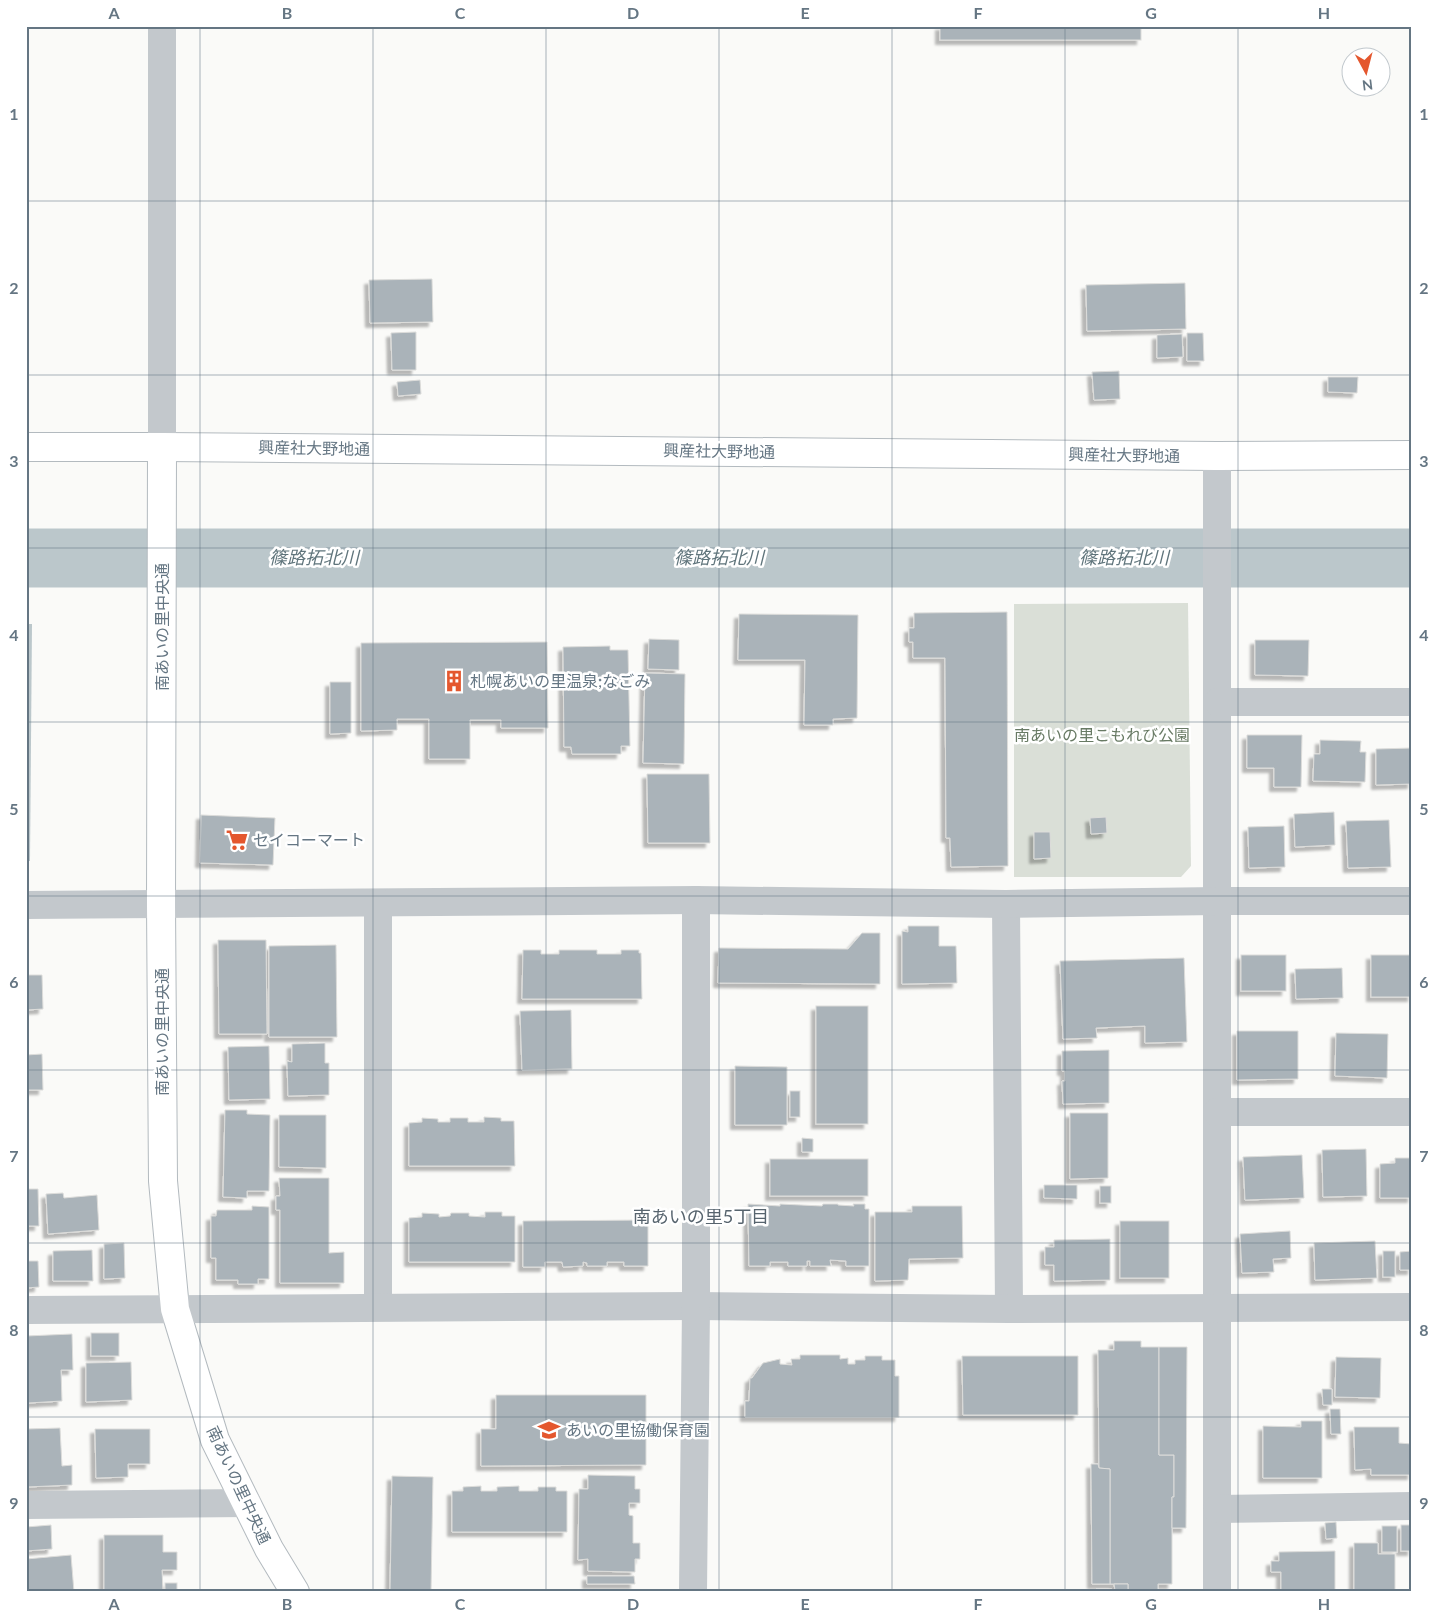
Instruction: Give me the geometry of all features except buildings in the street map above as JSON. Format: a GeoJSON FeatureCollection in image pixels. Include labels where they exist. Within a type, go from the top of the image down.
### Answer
{"type":"FeatureCollection","features":[{"type":"Feature","properties":{"kind":"street"},"geometry":{"type":"LineString","coordinates":[[162,26],[162,446]]}},
{"type":"Feature","properties":{"kind":"street","name":"興産社大野地通"},"geometry":{"type":"LineString","coordinates":[[26,447],[162,446],[1217,456],[1412,455]]}},
{"type":"Feature","properties":{"kind":"street","name":"南あいの里中央通"},"geometry":{"type":"LineString","coordinates":[[162,446],[161,905],[163,1181],[175,1309],[215,1440],[270,1549],[295,1592]]}},
{"type":"Feature","properties":{"kind":"street"},"geometry":{"type":"LineString","coordinates":[[1217,456],[1217,1592]]}},
{"type":"Feature","properties":{"kind":"street"},"geometry":{"type":"LineString","coordinates":[[1218,702],[1412,702]]}},
{"type":"Feature","properties":{"kind":"street"},"geometry":{"type":"LineString","coordinates":[[26,905],[696,900],[1006,904],[1412,901]]}},
{"type":"Feature","properties":{"kind":"street"},"geometry":{"type":"LineString","coordinates":[[694,1592],[696,900]]}},
{"type":"Feature","properties":{"kind":"street"},"geometry":{"type":"LineString","coordinates":[[378,903],[378,1307]]}},
{"type":"Feature","properties":{"kind":"street"},"geometry":{"type":"LineString","coordinates":[[1006,904],[1009,1309]]}},
{"type":"Feature","properties":{"kind":"street"},"geometry":{"type":"LineString","coordinates":[[1217,1112],[1412,1112]]}},
{"type":"Feature","properties":{"kind":"street"},"geometry":{"type":"LineString","coordinates":[[26,1310],[696,1306],[1009,1309],[1412,1306]]}},
{"type":"Feature","properties":{"kind":"street"},"geometry":{"type":"LineString","coordinates":[[26,1505],[246,1502]]}},
{"type":"Feature","properties":{"kind":"street"},"geometry":{"type":"LineString","coordinates":[[1217,1509],[1412,1506]]}},
{"type":"Feature","properties":{"kind":"green space","name":"南あいの里こもれび公園"},"geometry":{"type":"Polygon","coordinates":[[[1188,603],[1191,866],[1181,877],[1014,877],[1014,604],[1188,603]]]}},
{"type":"Feature","properties":{"kind":"shaded area"},"geometry":{"type":"Polygon","coordinates":[[[26,624],[32,624],[30,861],[26,861],[26,624]]]}},
{"type":"Feature","properties":{"kind":"waterway","name":"篠路拓北川"},"geometry":{"type":"LineString","coordinates":[[26,558],[1412,558]]}},
{"type":"Feature","properties":{"kind":"place","name":"札幌あいの里温泉;なごみ"},"geometry":{"type":"Point","coordinates":[454,681]}},
{"type":"Feature","properties":{"kind":"place","name":"セイコーマート"},"geometry":{"type":"Point","coordinates":[237,840]}},
{"type":"Feature","properties":{"kind":"place","name":"あいの里協働保育園"},"geometry":{"type":"Point","coordinates":[549,1430]}},
{"type":"Feature","properties":{"kind":"district","name":"南あいの里5丁目"},"geometry":{"type":"Point","coordinates":[701,1217]}}]}
